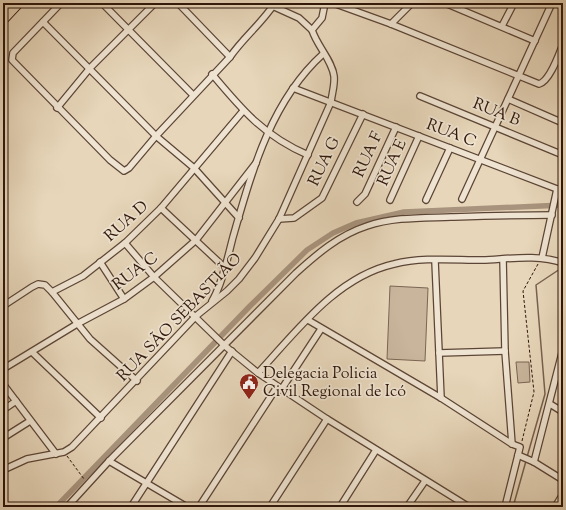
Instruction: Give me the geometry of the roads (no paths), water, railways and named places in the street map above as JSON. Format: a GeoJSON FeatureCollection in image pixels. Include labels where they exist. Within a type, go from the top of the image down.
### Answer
{"type":"FeatureCollection","features":[{"type":"Feature","properties":{"kind":"highway"},"geometry":{"type":"LineString","coordinates":[[3,19],[18,3]]}},
{"type":"Feature","properties":{"kind":"street"},"geometry":{"type":"LineString","coordinates":[[61,3],[13,53],[12,60],[57,108],[110,160],[124,171],[129,168],[212,74],[230,57],[238,46],[267,16],[274,5]]}},
{"type":"Feature","properties":{"kind":"street"},"geometry":{"type":"LineString","coordinates":[[102,3],[193,95]]}},
{"type":"Feature","properties":{"kind":"street"},"geometry":{"type":"LineString","coordinates":[[57,108],[90,68],[156,3]]}},
{"type":"Feature","properties":{"kind":"street"},"geometry":{"type":"LineString","coordinates":[[178,3],[230,57]]}},
{"type":"Feature","properties":{"kind":"street"},"geometry":{"type":"LineString","coordinates":[[266,3],[274,5],[299,18],[312,30],[322,18],[325,3]]}},
{"type":"Feature","properties":{"kind":"street"},"geometry":{"type":"LineString","coordinates":[[333,3],[391,24],[532,82],[542,83],[549,74],[563,44]]}},
{"type":"Feature","properties":{"kind":"street"},"geometry":{"type":"LineString","coordinates":[[391,24],[412,3]]}},
{"type":"Feature","properties":{"kind":"street"},"geometry":{"type":"LineString","coordinates":[[444,3],[535,40]]}},
{"type":"Feature","properties":{"kind":"street"},"geometry":{"type":"LineString","coordinates":[[502,26],[514,3]]}},
{"type":"Feature","properties":{"kind":"street"},"geometry":{"type":"LineString","coordinates":[[462,199],[494,126],[519,76],[552,3]]}},
{"type":"Feature","properties":{"kind":"street"},"geometry":{"type":"LineString","coordinates":[[43,22],[156,136],[194,168],[224,204],[238,218]]}},
{"type":"Feature","properties":{"kind":"street","name":"RUA SÃO SEBASTIÃO"},"geometry":{"type":"LineString","coordinates":[[3,470],[27,459],[64,452],[81,440],[196,316],[239,279],[265,245],[279,219],[331,102],[334,78],[333,71],[315,39],[312,30]]}},
{"type":"Feature","properties":{"kind":"street"},"geometry":{"type":"LineString","coordinates":[[210,305],[215,297],[238,218],[256,163],[268,133],[293,88],[305,71],[324,54]]}},
{"type":"Feature","properties":{"kind":"street"},"geometry":{"type":"LineString","coordinates":[[212,74],[243,111],[268,133],[290,147],[308,155]]}},
{"type":"Feature","properties":{"kind":"street","name":"RUA C"},"geometry":{"type":"LineString","coordinates":[[293,88],[560,189]]}},
{"type":"Feature","properties":{"kind":"street","name":"RUA B"},"geometry":{"type":"LineString","coordinates":[[420,96],[563,155]]}},
{"type":"Feature","properties":{"kind":"street"},"geometry":{"type":"LineString","coordinates":[[508,99],[563,123]]}},
{"type":"Feature","properties":{"kind":"street","name":"RUA D"},"geometry":{"type":"LineString","coordinates":[[52,292],[83,276],[126,243],[161,208],[243,111]]}},
{"type":"Feature","properties":{"kind":"street","name":"RUA G"},"geometry":{"type":"LineString","coordinates":[[279,219],[294,218],[322,198],[363,114]]}},
{"type":"Feature","properties":{"kind":"street","name":"RUA F"},"geometry":{"type":"LineString","coordinates":[[357,202],[365,194],[396,127]]}},
{"type":"Feature","properties":{"kind":"street","name":"RUA E"},"geometry":{"type":"LineString","coordinates":[[390,200],[419,136]]}},
{"type":"Feature","properties":{"kind":"street"},"geometry":{"type":"LineString","coordinates":[[426,200],[450,148]]}},
{"type":"Feature","properties":{"kind":"street","name":"RUA C"},"geometry":{"type":"LineString","coordinates":[[3,369],[77,324],[124,299],[154,277],[196,240],[256,163]]}},
{"type":"Feature","properties":{"kind":"street"},"geometry":{"type":"LineString","coordinates":[[542,258],[555,198],[560,189]]}},
{"type":"Feature","properties":{"kind":"street"},"geometry":{"type":"LineString","coordinates":[[161,208],[224,267]]}},
{"type":"Feature","properties":{"kind":"street"},"geometry":{"type":"LineString","coordinates":[[67,507],[109,461],[224,344],[315,256],[345,236],[362,228],[384,222],[423,218],[552,213]]}},
{"type":"Feature","properties":{"kind":"street"},"geometry":{"type":"LineString","coordinates":[[126,243],[154,277],[216,337],[258,373],[279,389],[424,481],[469,507]]}},
{"type":"Feature","properties":{"kind":"street"},"geometry":{"type":"LineString","coordinates":[[258,373],[308,320],[346,285],[376,270],[410,261],[434,260],[542,258],[563,264]]}},
{"type":"Feature","properties":{"kind":"street"},"geometry":{"type":"LineString","coordinates":[[503,259],[506,351],[512,444]]}},
{"type":"Feature","properties":{"kind":"street"},"geometry":{"type":"LineString","coordinates":[[434,260],[441,398]]}},
{"type":"Feature","properties":{"kind":"street"},"geometry":{"type":"LineString","coordinates":[[100,262],[124,299]]}},
{"type":"Feature","properties":{"kind":"street"},"geometry":{"type":"LineString","coordinates":[[3,306],[38,284],[45,285],[90,339],[137,380]]}},
{"type":"Feature","properties":{"kind":"street"},"geometry":{"type":"LineString","coordinates":[[308,320],[441,398],[512,444],[520,447],[520,456],[505,507]]}},
{"type":"Feature","properties":{"kind":"street"},"geometry":{"type":"LineString","coordinates":[[199,507],[321,328]]}},
{"type":"Feature","properties":{"kind":"street"},"geometry":{"type":"LineString","coordinates":[[532,461],[550,404],[563,349]]}},
{"type":"Feature","properties":{"kind":"street"},"geometry":{"type":"LineString","coordinates":[[131,507],[232,351]]}},
{"type":"Feature","properties":{"kind":"street"},"geometry":{"type":"LineString","coordinates":[[439,353],[506,351]]}},
{"type":"Feature","properties":{"kind":"street"},"geometry":{"type":"LineString","coordinates":[[32,352],[101,418]]}},
{"type":"Feature","properties":{"kind":"street"},"geometry":{"type":"LineString","coordinates":[[3,384],[56,454]]}},
{"type":"Feature","properties":{"kind":"street"},"geometry":{"type":"LineString","coordinates":[[3,410],[16,401]]}},
{"type":"Feature","properties":{"kind":"street"},"geometry":{"type":"LineString","coordinates":[[550,404],[563,412]]}},
{"type":"Feature","properties":{"kind":"street"},"geometry":{"type":"LineString","coordinates":[[270,507],[327,419]]}},
{"type":"Feature","properties":{"kind":"street"},"geometry":{"type":"LineString","coordinates":[[3,438],[30,421]]}},
{"type":"Feature","properties":{"kind":"street"},"geometry":{"type":"LineString","coordinates":[[340,507],[376,450]]}},
{"type":"Feature","properties":{"kind":"street"},"geometry":{"type":"LineString","coordinates":[[520,456],[532,461],[563,480]]}},
{"type":"Feature","properties":{"kind":"street"},"geometry":{"type":"LineString","coordinates":[[109,461],[187,507]]}},
{"type":"Feature","properties":{"kind":"street"},"geometry":{"type":"LineString","coordinates":[[408,507],[424,481]]}},
{"type":"Feature","properties":{"kind":"street"},"geometry":{"type":"LineString","coordinates":[[555,507],[563,494]]}},
{"type":"Feature","properties":{"kind":"waterway"},"geometry":{"type":"LineString","coordinates":[[56,507],[250,306],[307,250],[333,233],[356,223],[404,212],[563,205]]}},
{"type":"Feature","properties":{"kind":"waterway"},"geometry":{"type":"LineString","coordinates":[[527,457],[545,394],[536,285],[560,269]]}},
{"type":"Feature","properties":{"kind":"waterway"},"geometry":{"type":"LineString","coordinates":[[513,507],[526,461]]}},
{"type":"Feature","properties":{"kind":"place","name":"Delegacia Policia Civil Regional de Icó"},"geometry":{"type":"Point","coordinates":[249,400]}}]}
